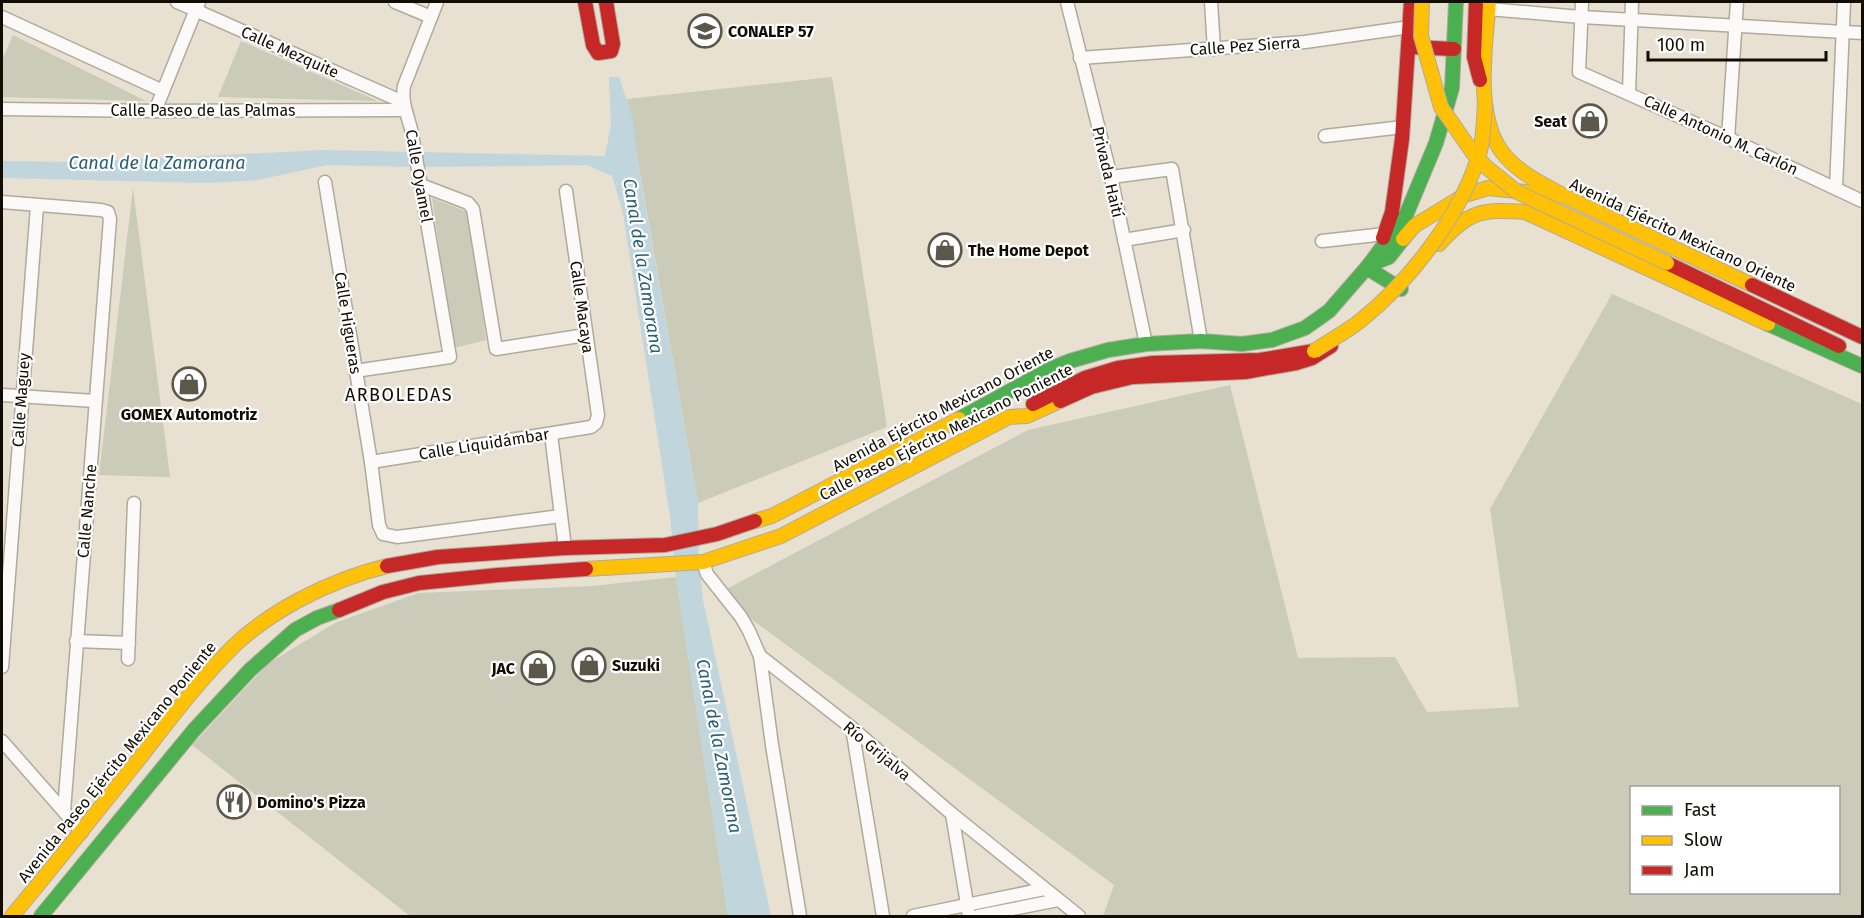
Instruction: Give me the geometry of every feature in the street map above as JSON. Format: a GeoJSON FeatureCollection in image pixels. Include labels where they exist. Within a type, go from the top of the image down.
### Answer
{"type":"FeatureCollection","features":[{"type":"Feature","properties":{"kind":"main road"},"geometry":{"type":"LineString","coordinates":[[585,2],[593,45],[598,53],[611,51],[614,44],[606,2]]}},
{"type":"Feature","properties":{"kind":"main road"},"geometry":{"type":"LineString","coordinates":[[1368,266],[1385,234],[1393,202],[1403,127],[1411,2]]}},
{"type":"Feature","properties":{"kind":"main road","name":"Avenida Ejército Mexicano Oriente"},"geometry":{"type":"LineString","coordinates":[[1422,2],[1421,36],[1441,106],[1473,153],[1517,192],[1863,357]]}},
{"type":"Feature","properties":{"kind":"main road"},"geometry":{"type":"LineString","coordinates":[[1368,266],[1406,215],[1436,142],[1452,88],[1456,2]]}},
{"type":"Feature","properties":{"kind":"main road"},"geometry":{"type":"LineString","coordinates":[[1476,2],[1474,57],[1490,128],[1501,151],[1526,174],[1564,196]]}},
{"type":"Feature","properties":{"kind":"main road"},"geometry":{"type":"LineString","coordinates":[[1485,101],[1488,5]]}},
{"type":"Feature","properties":{"kind":"main road"},"geometry":{"type":"LineString","coordinates":[[1409,47],[1454,49]]}},
{"type":"Feature","properties":{"kind":"main road","name":"Calle Paseo Ejército Mexicano Poniente"},"geometry":{"type":"LineString","coordinates":[[41,916],[194,730],[250,670],[295,630],[317,618],[383,592],[419,583],[498,575],[702,562],[781,536],[1074,384],[1117,368],[1173,362],[1262,360],[1314,351],[1366,317],[1406,275],[1442,231],[1458,207],[1474,173],[1481,149],[1485,101]]}},
{"type":"Feature","properties":{"kind":"main road","name":"Avenida Ejército Mexicano Oriente"},"geometry":{"type":"LineString","coordinates":[[665,544],[717,534],[772,516],[925,438],[1048,370],[1070,361],[1108,350],[1146,344],[1201,341],[1242,344],[1272,340],[1305,328],[1329,311],[1368,266],[1389,257],[1414,226],[1465,195],[1488,188],[1564,196],[1863,337]]}},
{"type":"Feature","properties":{"kind":"main road"},"geometry":{"type":"LineString","coordinates":[[1009,417],[1027,416],[1091,387],[1132,377],[1245,372],[1311,358],[1379,312],[1456,225],[1474,213],[1492,210],[1525,212],[1863,366]]}},
{"type":"Feature","properties":{"kind":"main road"},"geometry":{"type":"LineString","coordinates":[[1368,266],[1401,289]]}},
{"type":"Feature","properties":{"kind":"main road","name":"Avenida Paseo Ejército Mexicano Poniente"},"geometry":{"type":"LineString","coordinates":[[12,916],[82,832],[196,687],[226,653],[291,604],[316,591],[368,571],[405,562],[438,557],[565,548],[665,544]]}},
{"type":"Feature","properties":{"kind":"street","name":"Calle Mezquite"},"geometry":{"type":"LineString","coordinates":[[177,2],[197,6],[404,106]]}},
{"type":"Feature","properties":{"kind":"street"},"geometry":{"type":"LineString","coordinates":[[395,2],[431,17]]}},
{"type":"Feature","properties":{"kind":"street","name":"Calle Oyamel"},"geometry":{"type":"LineString","coordinates":[[355,371],[450,357],[415,152],[404,106],[404,86],[437,2]]}},
{"type":"Feature","properties":{"kind":"street","name":"Privada Haití"},"geometry":{"type":"LineString","coordinates":[[1067,2],[1111,177],[1146,344]]}},
{"type":"Feature","properties":{"kind":"street"},"geometry":{"type":"LineString","coordinates":[[1211,2],[1214,49]]}},
{"type":"Feature","properties":{"kind":"street"},"geometry":{"type":"LineString","coordinates":[[1581,17],[1582,2]]}},
{"type":"Feature","properties":{"kind":"street"},"geometry":{"type":"LineString","coordinates":[[1629,93],[1632,2]]}},
{"type":"Feature","properties":{"kind":"street"},"geometry":{"type":"LineString","coordinates":[[1728,138],[1737,2]]}},
{"type":"Feature","properties":{"kind":"street"},"geometry":{"type":"LineString","coordinates":[[1836,188],[1845,2]]}},
{"type":"Feature","properties":{"kind":"street"},"geometry":{"type":"LineString","coordinates":[[1488,5],[1581,17],[1863,33]]}},
{"type":"Feature","properties":{"kind":"street"},"geometry":{"type":"LineString","coordinates":[[155,111],[197,6]]}},
{"type":"Feature","properties":{"kind":"street"},"geometry":{"type":"LineString","coordinates":[[2,17],[163,91]]}},
{"type":"Feature","properties":{"kind":"street","name":"Calle Antonio M. Carlón"},"geometry":{"type":"LineString","coordinates":[[1581,17],[1579,72],[1863,201]]}},
{"type":"Feature","properties":{"kind":"street","name":"Calle Pez Sierra"},"geometry":{"type":"LineString","coordinates":[[1080,58],[1305,42],[1410,27]]}},
{"type":"Feature","properties":{"kind":"street","name":"Calle Paseo de las Palmas"},"geometry":{"type":"LineString","coordinates":[[2,109],[155,111],[404,106]]}},
{"type":"Feature","properties":{"kind":"street"},"geometry":{"type":"LineString","coordinates":[[1325,136],[1403,127]]}},
{"type":"Feature","properties":{"kind":"street"},"geometry":{"type":"LineString","coordinates":[[1111,177],[1172,169],[1201,341]]}},
{"type":"Feature","properties":{"kind":"street","name":"Calle Higueras"},"geometry":{"type":"LineString","coordinates":[[325,182],[382,534],[397,537],[561,516]]}},
{"type":"Feature","properties":{"kind":"street"},"geometry":{"type":"LineString","coordinates":[[421,185],[468,203],[473,209],[496,349],[586,335]]}},
{"type":"Feature","properties":{"kind":"street","name":"Calle Macaya"},"geometry":{"type":"LineString","coordinates":[[566,191],[598,415],[596,423]]}},
{"type":"Feature","properties":{"kind":"street"},"geometry":{"type":"LineString","coordinates":[[2,202],[37,206]]}},
{"type":"Feature","properties":{"kind":"street","name":"Calle Nanche"},"geometry":{"type":"LineString","coordinates":[[37,206],[101,210],[108,212],[110,219],[64,811]]}},
{"type":"Feature","properties":{"kind":"street","name":"Calle Maguey"},"geometry":{"type":"LineString","coordinates":[[2,667],[37,206]]}},
{"type":"Feature","properties":{"kind":"street"},"geometry":{"type":"LineString","coordinates":[[1124,240],[1184,230]]}},
{"type":"Feature","properties":{"kind":"street"},"geometry":{"type":"LineString","coordinates":[[1322,241],[1385,234]]}},
{"type":"Feature","properties":{"kind":"street"},"geometry":{"type":"LineString","coordinates":[[2,394],[95,401]]}},
{"type":"Feature","properties":{"kind":"street","name":"Calle Liquidámbar"},"geometry":{"type":"LineString","coordinates":[[371,462],[551,434],[591,427],[596,423]]}},
{"type":"Feature","properties":{"kind":"street"},"geometry":{"type":"LineString","coordinates":[[551,434],[565,548]]}},
{"type":"Feature","properties":{"kind":"street"},"geometry":{"type":"LineString","coordinates":[[128,659],[134,503]]}},
{"type":"Feature","properties":{"kind":"street","name":"Río Grijalva"},"geometry":{"type":"LineString","coordinates":[[702,562],[707,574],[741,617],[760,656],[1079,916]]}},
{"type":"Feature","properties":{"kind":"street"},"geometry":{"type":"LineString","coordinates":[[76,640],[129,643]]}},
{"type":"Feature","properties":{"kind":"street"},"geometry":{"type":"LineString","coordinates":[[760,656],[800,916]]}},
{"type":"Feature","properties":{"kind":"street"},"geometry":{"type":"LineString","coordinates":[[852,729],[883,916]]}},
{"type":"Feature","properties":{"kind":"street"},"geometry":{"type":"LineString","coordinates":[[2,741],[82,832]]}},
{"type":"Feature","properties":{"kind":"street"},"geometry":{"type":"LineString","coordinates":[[952,813],[967,911]]}},
{"type":"Feature","properties":{"kind":"street"},"geometry":{"type":"LineString","coordinates":[[913,916],[967,911],[1044,889]]}},
{"type":"Feature","properties":{"kind":"street"},"geometry":{"type":"LineString","coordinates":[[978,916],[1058,900]]}},
{"type":"Feature","properties":{"kind":"green space"},"geometry":{"type":"Polygon","coordinates":[[[13,35],[146,101],[2,97],[2,60],[13,35]]]}},
{"type":"Feature","properties":{"kind":"green space"},"geometry":{"type":"Polygon","coordinates":[[[241,41],[378,101],[218,97],[241,41]]]}},
{"type":"Feature","properties":{"kind":"green space"},"geometry":{"type":"Polygon","coordinates":[[[832,77],[887,427],[698,503],[627,99],[832,77]]]}},
{"type":"Feature","properties":{"kind":"green space"},"geometry":{"type":"Polygon","coordinates":[[[133,188],[170,477],[99,475],[133,188]]]}},
{"type":"Feature","properties":{"kind":"green space"},"geometry":{"type":"Polygon","coordinates":[[[432,198],[470,213],[486,340],[454,348],[432,198]]]}},
{"type":"Feature","properties":{"kind":"green space"},"geometry":{"type":"Polygon","coordinates":[[[1612,294],[1862,404],[1862,916],[1103,916],[1114,885],[717,594],[1028,430],[1230,385],[1298,658],[1395,657],[1427,712],[1519,707],[1490,509],[1612,294]]]}},
{"type":"Feature","properties":{"kind":"green space"},"geometry":{"type":"Polygon","coordinates":[[[676,577],[728,916],[410,916],[192,745],[269,663],[335,623],[418,593],[592,586],[676,577]]]}},
{"type":"Feature","properties":{"kind":"water","name":"Canal de la Zamorana"},"geometry":{"type":"Polygon","coordinates":[[[609,77],[619,77],[632,115],[640,176],[698,503],[699,563],[703,600],[771,916],[728,916],[623,213],[612,176],[587,165],[420,167],[327,165],[258,180],[210,183],[2,178],[2,161],[77,162],[325,150],[605,156],[611,124],[609,77]]]}},
{"type":"Feature","properties":{"kind":"traffic: fast"},"geometry":{"type":"LineString","coordinates":[[1369,265],[1406,215],[1436,143],[1452,88],[1456,2]]}},
{"type":"Feature","properties":{"kind":"traffic: fast"},"geometry":{"type":"LineString","coordinates":[[959,419],[1048,370],[1108,350],[1146,344],[1201,341],[1242,344],[1272,340],[1305,328],[1329,311],[1369,265],[1389,257],[1403,239]]}},
{"type":"Feature","properties":{"kind":"traffic: fast"},"geometry":{"type":"LineString","coordinates":[[1367,268],[1401,289]]}},
{"type":"Feature","properties":{"kind":"traffic: fast"},"geometry":{"type":"LineString","coordinates":[[1768,324],[1862,366]]}},
{"type":"Feature","properties":{"kind":"traffic: fast"},"geometry":{"type":"LineString","coordinates":[[41,916],[194,730],[250,670],[295,630],[317,618],[339,610]]}},
{"type":"Feature","properties":{"kind":"traffic: slow"},"geometry":{"type":"LineString","coordinates":[[1422,2],[1421,36],[1441,107],[1473,153],[1485,166],[1517,192],[1667,263]]}},
{"type":"Feature","properties":{"kind":"traffic: slow"},"geometry":{"type":"LineString","coordinates":[[1489,2],[1484,62],[1485,105],[1489,125],[1496,143],[1513,164],[1532,178],[1561,194]]}},
{"type":"Feature","properties":{"kind":"traffic: slow"},"geometry":{"type":"LineString","coordinates":[[1314,351],[1355,325],[1379,305],[1415,266],[1448,221],[1472,174],[1480,151],[1485,101]]}},
{"type":"Feature","properties":{"kind":"traffic: slow"},"geometry":{"type":"LineString","coordinates":[[1403,239],[1414,226],[1465,195],[1488,188],[1564,196],[1752,285]]}},
{"type":"Feature","properties":{"kind":"traffic: slow"},"geometry":{"type":"LineString","coordinates":[[1439,244],[1459,225],[1477,214],[1497,211],[1525,212],[1768,324]]}},
{"type":"Feature","properties":{"kind":"traffic: slow"},"geometry":{"type":"LineString","coordinates":[[586,569],[703,562],[781,536],[1009,417],[1027,416],[1060,401]]}},
{"type":"Feature","properties":{"kind":"traffic: slow"},"geometry":{"type":"LineString","coordinates":[[755,521],[772,516],[959,419]]}},
{"type":"Feature","properties":{"kind":"traffic: slow"},"geometry":{"type":"LineString","coordinates":[[12,916],[190,695],[241,639],[279,612],[321,589],[387,566]]}},
{"type":"Feature","properties":{"kind":"traffic: jam"},"geometry":{"type":"LineString","coordinates":[[585,2],[593,45],[598,53],[611,51],[613,44],[606,2]]}},
{"type":"Feature","properties":{"kind":"traffic: jam"},"geometry":{"type":"LineString","coordinates":[[1383,238],[1392,212],[1402,139],[1411,2]]}},
{"type":"Feature","properties":{"kind":"traffic: jam"},"geometry":{"type":"LineString","coordinates":[[1476,2],[1474,57],[1480,80]]}},
{"type":"Feature","properties":{"kind":"traffic: jam"},"geometry":{"type":"LineString","coordinates":[[1410,47],[1454,49]]}},
{"type":"Feature","properties":{"kind":"traffic: jam"},"geometry":{"type":"LineString","coordinates":[[1667,263],[1839,346]]}},
{"type":"Feature","properties":{"kind":"traffic: jam"},"geometry":{"type":"LineString","coordinates":[[1752,285],[1862,337]]}},
{"type":"Feature","properties":{"kind":"traffic: jam"},"geometry":{"type":"LineString","coordinates":[[1060,401],[1091,387],[1132,377],[1245,372],[1296,363],[1312,358],[1331,346]]}},
{"type":"Feature","properties":{"kind":"traffic: jam"},"geometry":{"type":"LineString","coordinates":[[1033,404],[1085,378],[1118,368],[1153,363],[1260,360],[1314,351]]}},
{"type":"Feature","properties":{"kind":"traffic: jam"},"geometry":{"type":"LineString","coordinates":[[387,566],[438,557],[565,548],[665,545],[717,534],[755,521]]}},
{"type":"Feature","properties":{"kind":"traffic: jam"},"geometry":{"type":"LineString","coordinates":[[339,610],[383,592],[419,583],[586,569]]}},
{"type":"Feature","properties":{"kind":"place","name":"CONALEP 57"},"geometry":{"type":"Point","coordinates":[705,31]}},
{"type":"Feature","properties":{"kind":"place","name":"Seat"},"geometry":{"type":"Point","coordinates":[1590,121]}},
{"type":"Feature","properties":{"kind":"place","name":"The Home Depot"},"geometry":{"type":"Point","coordinates":[945,250]}},
{"type":"Feature","properties":{"kind":"place","name":"GOMEX Automotriz"},"geometry":{"type":"Point","coordinates":[189,384]}},
{"type":"Feature","properties":{"kind":"place","name":"Suzuki"},"geometry":{"type":"Point","coordinates":[589,665]}},
{"type":"Feature","properties":{"kind":"place","name":"JAC"},"geometry":{"type":"Point","coordinates":[538,668]}},
{"type":"Feature","properties":{"kind":"place","name":"Domino's Pizza"},"geometry":{"type":"Point","coordinates":[234,802]}},
{"type":"Feature","properties":{"kind":"district","name":"ARBOLEDAS"},"geometry":{"type":"Point","coordinates":[399,395]}}]}
